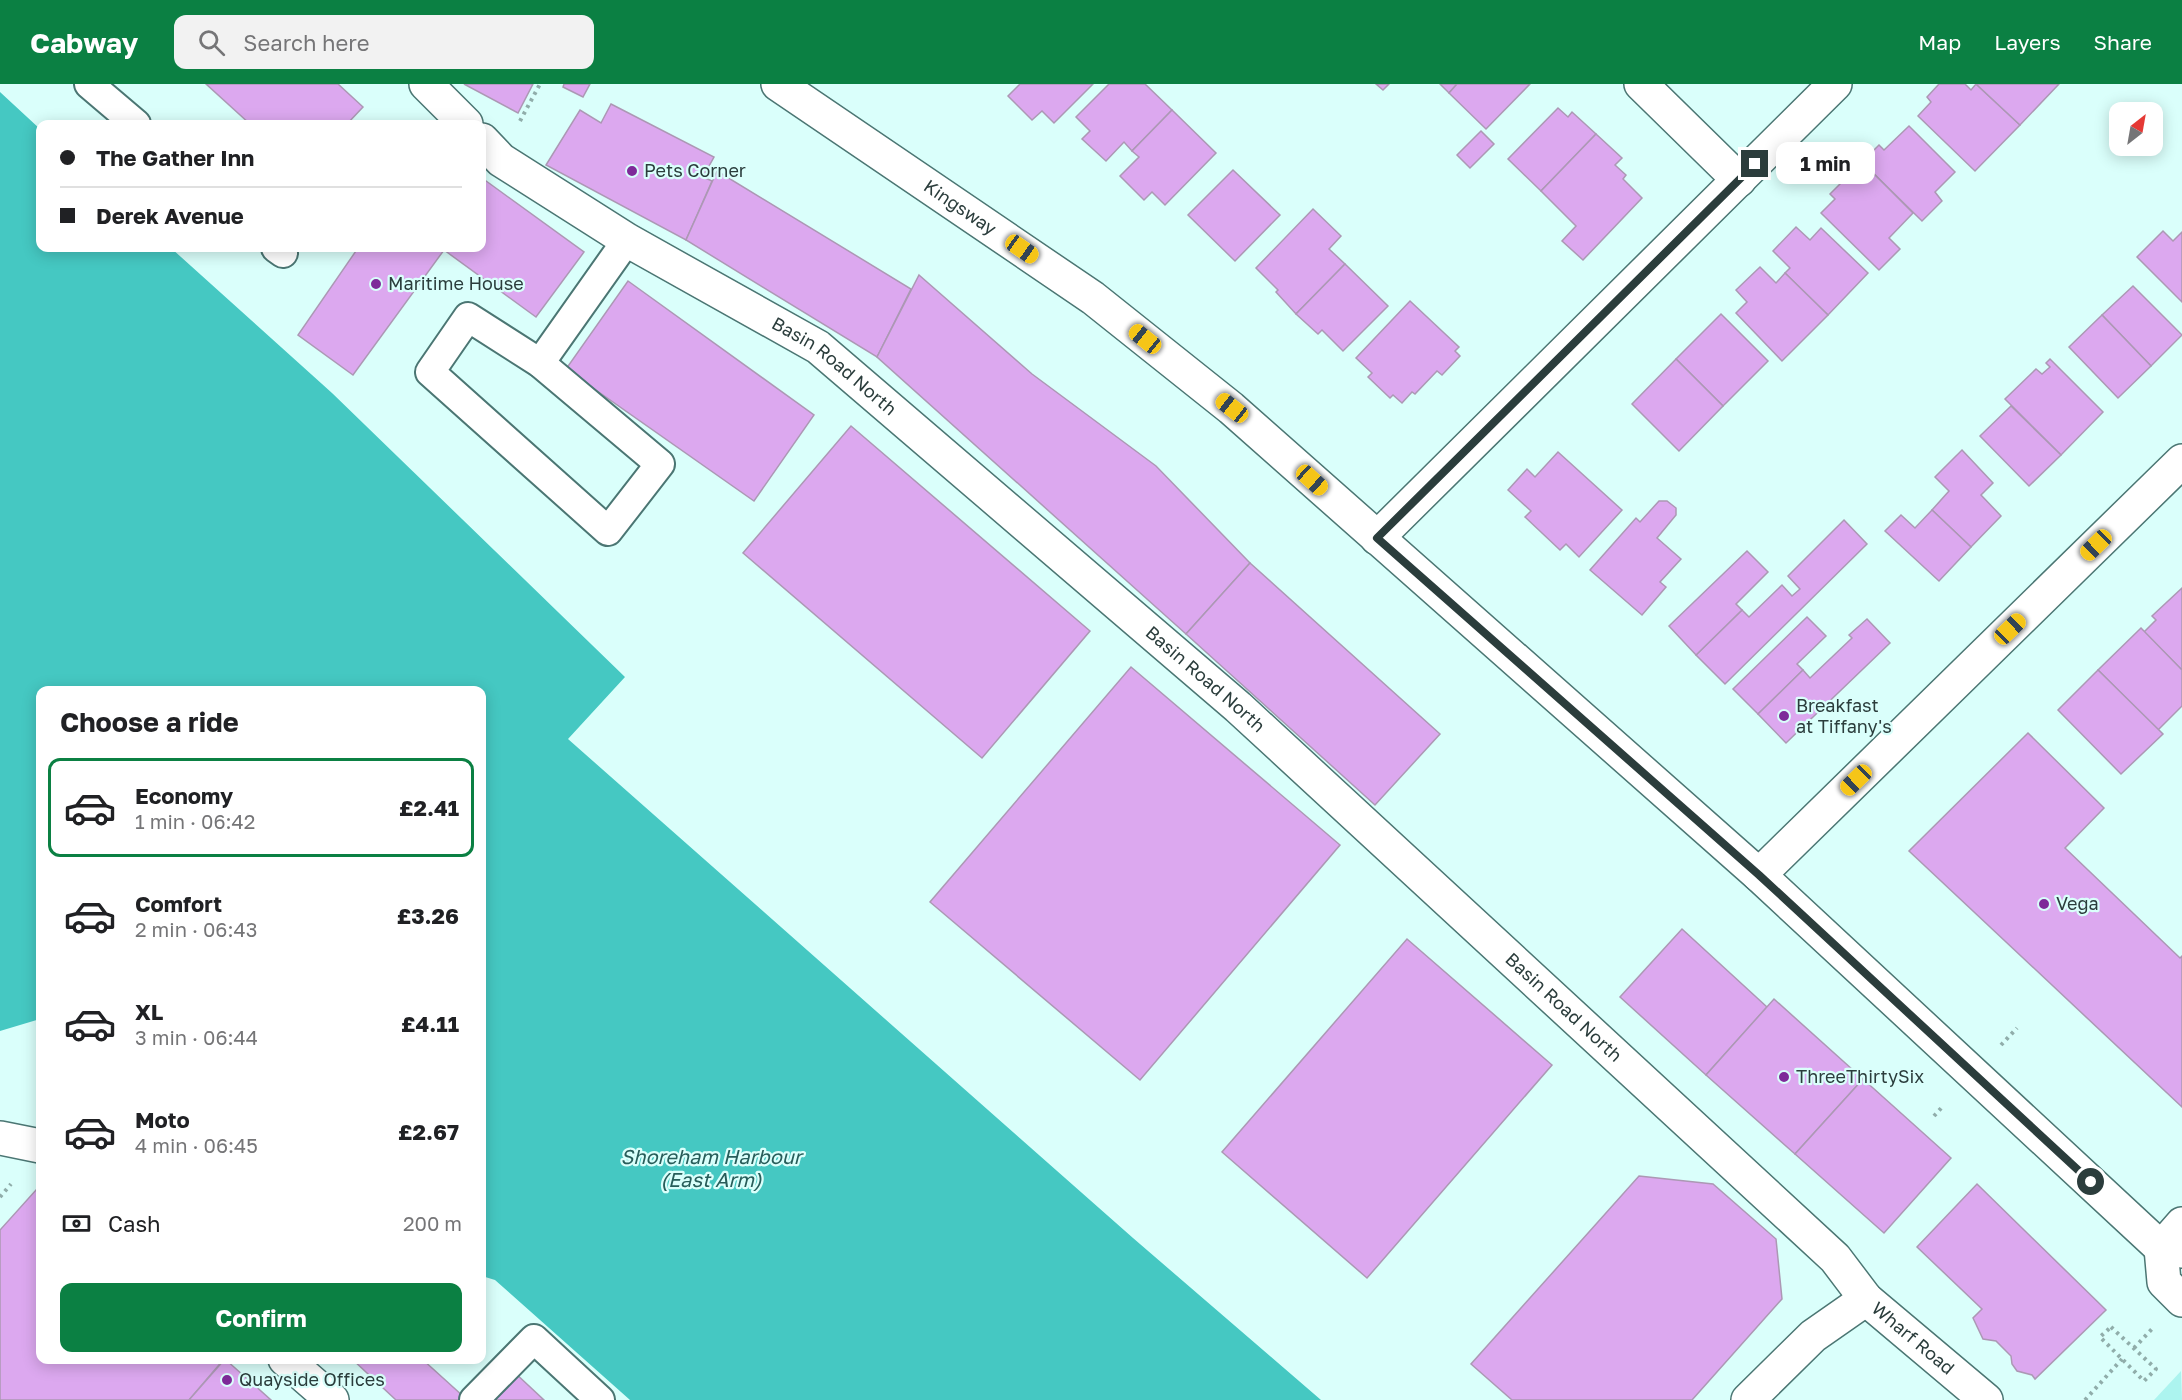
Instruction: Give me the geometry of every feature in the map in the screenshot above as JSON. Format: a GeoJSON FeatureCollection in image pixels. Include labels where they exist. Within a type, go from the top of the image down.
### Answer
{"type":"FeatureCollection","features":[{"type":"Feature","properties":{"kind":"street"},"geometry":{"type":"LineString","coordinates":[[426,84],[462,120]]}},
{"type":"Feature","properties":{"kind":"street","name":"Kingsway"},"geometry":{"type":"LineString","coordinates":[[778,84],[1093,298],[1232,408],[2175,1241],[2164,1282],[2182,1300]]}},
{"type":"Feature","properties":{"kind":"street"},"geometry":{"type":"LineString","coordinates":[[1641,84],[1739,180]]}},
{"type":"Feature","properties":{"kind":"street"},"geometry":{"type":"LineString","coordinates":[[1377,538],[1835,84]]}},
{"type":"Feature","properties":{"kind":"street","name":"Basin Road North"},"geometry":{"type":"LineString","coordinates":[[486,144],[501,160],[627,240],[818,346],[1239,708],[1835,1258],[1866,1299]]}},
{"type":"Feature","properties":{"kind":"street"},"geometry":{"type":"LineString","coordinates":[[1759,875],[2182,461]]}},
{"type":"Feature","properties":{"kind":"street"},"geometry":{"type":"LineString","coordinates":[[0,1138],[36,1145]]}},
{"type":"Feature","properties":{"kind":"street"},"geometry":{"type":"LineString","coordinates":[[1748,1400],[1813,1336],[1866,1299]]}},
{"type":"Feature","properties":{"kind":"street","name":"Wharf Road"},"geometry":{"type":"LineString","coordinates":[[1866,1299],[1986,1400]]}},
{"type":"Feature","properties":{"kind":"street"},"geometry":{"type":"LineString","coordinates":[[291,1364],[332,1400]]}},
{"type":"Feature","properties":{"kind":"lane"},"geometry":{"type":"LineString","coordinates":[[89,84],[131,120]]}},
{"type":"Feature","properties":{"kind":"lane"},"geometry":{"type":"LineString","coordinates":[[540,363],[627,240]]}},
{"type":"Feature","properties":{"kind":"lane"},"geometry":{"type":"LineString","coordinates":[[468,317],[540,363],[660,464],[608,531],[430,372],[468,317]]}},
{"type":"Feature","properties":{"kind":"lane"},"geometry":{"type":"LineString","coordinates":[[474,1400],[534,1340],[600,1400]]}},
{"type":"Feature","properties":{"kind":"path"},"geometry":{"type":"LineString","coordinates":[[534,93],[540,84]]}},
{"type":"Feature","properties":{"kind":"path"},"geometry":{"type":"LineString","coordinates":[[1999,1048],[2017,1028]]}},
{"type":"Feature","properties":{"kind":"path"},"geometry":{"type":"LineString","coordinates":[[1934,1116],[1950,1098]]}},
{"type":"Feature","properties":{"kind":"path"},"geometry":{"type":"LineString","coordinates":[[2111,1327],[2134,1348],[2156,1370],[2144,1381],[2100,1337],[2111,1327]]}},
{"type":"Feature","properties":{"kind":"path"},"geometry":{"type":"LineString","coordinates":[[2134,1348],[2152,1328]]}},
{"type":"Feature","properties":{"kind":"path"},"geometry":{"type":"LineString","coordinates":[[2085,1400],[2122,1359]]}},
{"type":"Feature","properties":{"kind":"shaded area"},"geometry":{"type":"Polygon","coordinates":[[[2181,1371],[2182,1400],[2154,1400],[2181,1371]]]}},
{"type":"Feature","properties":{"kind":"water","name":"Shoreham Harbour (East Arm)"},"geometry":{"type":"Polygon","coordinates":[[[0,92],[36,125],[36,252],[175,252],[332,393],[625,677],[568,739],[1133,1238],[1321,1400],[630,1400],[495,1280],[486,1277],[486,686],[36,686],[36,1020],[0,1031],[0,92]]]}},
{"type":"Feature","properties":{"kind":"building"},"geometry":{"type":"Polygon","coordinates":[[[206,84],[338,84],[363,107],[351,120],[246,120],[206,84]]]}},
{"type":"Feature","properties":{"kind":"building"},"geometry":{"type":"Polygon","coordinates":[[[464,84],[533,84],[518,113],[464,84]]]}},
{"type":"Feature","properties":{"kind":"building"},"geometry":{"type":"Polygon","coordinates":[[[564,84],[590,84],[583,97],[563,87],[564,84]]]}},
{"type":"Feature","properties":{"kind":"building"},"geometry":{"type":"Polygon","coordinates":[[[1020,84],[1093,84],[1054,123],[1042,111],[1032,120],[1008,96],[1020,84]]]}},
{"type":"Feature","properties":{"kind":"building"},"geometry":{"type":"Polygon","coordinates":[[[1109,84],[1145,84],[1172,110],[1132,151],[1124,142],[1106,161],[1082,139],[1090,131],[1076,117],[1109,84]]]}},
{"type":"Feature","properties":{"kind":"building"},"geometry":{"type":"Polygon","coordinates":[[[1376,84],[1389,84],[1383,90],[1376,84]]]}},
{"type":"Feature","properties":{"kind":"building"},"geometry":{"type":"Polygon","coordinates":[[[1440,84],[1457,84],[1449,93],[1440,84]]]}},
{"type":"Feature","properties":{"kind":"building"},"geometry":{"type":"Polygon","coordinates":[[[1457,84],[1530,84],[1486,129],[1449,93],[1457,84]]]}},
{"type":"Feature","properties":{"kind":"building"},"geometry":{"type":"Polygon","coordinates":[[[1939,84],[1965,84],[1971,90],[1976,84],[2020,125],[1975,171],[1918,116],[1931,102],[1927,97],[1939,84]]]}},
{"type":"Feature","properties":{"kind":"building"},"geometry":{"type":"Polygon","coordinates":[[[1976,84],[2059,84],[2020,125],[1976,84]]]}},
{"type":"Feature","properties":{"kind":"building","name":"Pets Corner"},"geometry":{"type":"Polygon","coordinates":[[[611,104],[714,157],[703,177],[712,181],[686,240],[546,165],[580,110],[601,123],[611,104]]]}},
{"type":"Feature","properties":{"kind":"building"},"geometry":{"type":"Polygon","coordinates":[[[1558,108],[1568,117],[1572,112],[1596,134],[1541,191],[1508,159],[1558,108]]]}},
{"type":"Feature","properties":{"kind":"building"},"geometry":{"type":"Polygon","coordinates":[[[1172,110],[1216,153],[1165,205],[1152,192],[1144,200],[1120,176],[1139,157],[1132,151],[1172,110]]]}},
{"type":"Feature","properties":{"kind":"building"},"geometry":{"type":"Polygon","coordinates":[[[1909,126],[1955,172],[1935,192],[1942,201],[1922,221],[1862,162],[1879,145],[1884,150],[1909,126]]]}},
{"type":"Feature","properties":{"kind":"building"},"geometry":{"type":"Polygon","coordinates":[[[1481,131],[1494,144],[1470,168],[1457,155],[1481,131]]]}},
{"type":"Feature","properties":{"kind":"building"},"geometry":{"type":"Polygon","coordinates":[[[1596,134],[1622,158],[1615,165],[1626,175],[1623,179],[1642,198],[1583,260],[1562,241],[1576,226],[1541,191],[1596,134]]]}},
{"type":"Feature","properties":{"kind":"building"},"geometry":{"type":"Polygon","coordinates":[[[1862,162],[1913,213],[1889,238],[1900,249],[1879,270],[1821,213],[1835,199],[1830,194],[1862,162]]]}},
{"type":"Feature","properties":{"kind":"building"},"geometry":{"type":"Polygon","coordinates":[[[1233,170],[1280,215],[1235,261],[1188,215],[1233,170]]]}},
{"type":"Feature","properties":{"kind":"building"},"geometry":{"type":"Polygon","coordinates":[[[717,171],[911,289],[877,357],[686,240],[717,171]]]}},
{"type":"Feature","properties":{"kind":"building","name":"Maritime House"},"geometry":{"type":"Polygon","coordinates":[[[486,181],[584,252],[536,317],[447,252],[486,252],[486,181]]]}},
{"type":"Feature","properties":{"kind":"building"},"geometry":{"type":"Polygon","coordinates":[[[1313,209],[1341,236],[1329,249],[1345,264],[1296,314],[1276,292],[1278,290],[1256,268],[1313,209]]]}},
{"type":"Feature","properties":{"kind":"building"},"geometry":{"type":"Polygon","coordinates":[[[1796,227],[1810,240],[1821,228],[1868,273],[1828,315],[1785,273],[1790,268],[1773,251],[1796,227]]]}},
{"type":"Feature","properties":{"kind":"building"},"geometry":{"type":"Polygon","coordinates":[[[2163,231],[2173,241],[2182,232],[2182,302],[2137,257],[2163,231]]]}},
{"type":"Feature","properties":{"kind":"building","name":"Maritime House"},"geometry":{"type":"Polygon","coordinates":[[[355,252],[443,252],[353,375],[298,335],[355,252]]]}},
{"type":"Feature","properties":{"kind":"building"},"geometry":{"type":"Polygon","coordinates":[[[1345,264],[1388,306],[1343,351],[1322,330],[1318,334],[1296,314],[1345,264]]]}},
{"type":"Feature","properties":{"kind":"building"},"geometry":{"type":"Polygon","coordinates":[[[1760,267],[1776,283],[1785,273],[1828,315],[1782,361],[1736,313],[1747,302],[1736,290],[1760,267]]]}},
{"type":"Feature","properties":{"kind":"building"},"geometry":{"type":"Polygon","coordinates":[[[919,275],[1032,374],[1156,466],[1250,563],[1186,634],[877,357],[919,275]]]}},
{"type":"Feature","properties":{"kind":"building"},"geometry":{"type":"Polygon","coordinates":[[[628,281],[814,415],[754,501],[566,369],[628,281]]]}},
{"type":"Feature","properties":{"kind":"building"},"geometry":{"type":"Polygon","coordinates":[[[2133,286],[2182,335],[2151,366],[2102,315],[2133,286]]]}},
{"type":"Feature","properties":{"kind":"building"},"geometry":{"type":"Polygon","coordinates":[[[1410,301],[1459,347],[1455,351],[1460,356],[1442,375],[1437,371],[1415,394],[1412,392],[1402,403],[1393,395],[1390,398],[1368,377],[1372,373],[1356,358],[1410,301]]]}},
{"type":"Feature","properties":{"kind":"building"},"geometry":{"type":"Polygon","coordinates":[[[1721,314],[1768,361],[1723,406],[1676,359],[1721,314]]]}},
{"type":"Feature","properties":{"kind":"building"},"geometry":{"type":"Polygon","coordinates":[[[2102,315],[2151,366],[2118,398],[2069,347],[2102,315]]]}},
{"type":"Feature","properties":{"kind":"building"},"geometry":{"type":"Polygon","coordinates":[[[1676,359],[1723,406],[1679,451],[1632,404],[1676,359]]]}},
{"type":"Feature","properties":{"kind":"building"},"geometry":{"type":"Polygon","coordinates":[[[2050,359],[2103,412],[2061,455],[2005,399],[2036,369],[2042,374],[2050,367],[2046,363],[2050,359]]]}},
{"type":"Feature","properties":{"kind":"building"},"geometry":{"type":"Polygon","coordinates":[[[2011,406],[2061,455],[2029,486],[1980,436],[2011,406]]]}},
{"type":"Feature","properties":{"kind":"building"},"geometry":{"type":"Polygon","coordinates":[[[851,426],[1090,631],[982,758],[743,553],[851,426]]]}},
{"type":"Feature","properties":{"kind":"building"},"geometry":{"type":"Polygon","coordinates":[[[1962,450],[1993,483],[1981,495],[2001,516],[1971,547],[1932,510],[1949,491],[1935,477],[1962,450]]]}},
{"type":"Feature","properties":{"kind":"building"},"geometry":{"type":"Polygon","coordinates":[[[1558,452],[1622,510],[1579,557],[1566,544],[1560,550],[1525,517],[1531,511],[1508,490],[1527,469],[1535,477],[1558,452]]]}},
{"type":"Feature","properties":{"kind":"building"},"geometry":{"type":"Polygon","coordinates":[[[1659,501],[1667,501],[1676,508],[1676,515],[1657,538],[1681,559],[1660,582],[1666,587],[1642,615],[1590,570],[1636,518],[1640,522],[1659,501]]]}},
{"type":"Feature","properties":{"kind":"building"},"geometry":{"type":"Polygon","coordinates":[[[1932,510],[1971,547],[1939,581],[1885,531],[1901,515],[1915,528],[1932,510]]]}},
{"type":"Feature","properties":{"kind":"building"},"geometry":{"type":"Polygon","coordinates":[[[1844,520],[1867,544],[1725,684],[1696,655],[1742,610],[1749,617],[1782,585],[1792,596],[1800,589],[1788,576],[1844,520]]]}},
{"type":"Feature","properties":{"kind":"building"},"geometry":{"type":"Polygon","coordinates":[[[1747,551],[1768,572],[1736,604],[1742,610],[1696,655],[1669,626],[1747,551]]]}},
{"type":"Feature","properties":{"kind":"building"},"geometry":{"type":"Polygon","coordinates":[[[1250,563],[1440,734],[1375,805],[1186,634],[1250,563]]]}},
{"type":"Feature","properties":{"kind":"building"},"geometry":{"type":"Polygon","coordinates":[[[2182,588],[2182,670],[2144,632],[2156,620],[2152,616],[2182,588]]]}},
{"type":"Feature","properties":{"kind":"building"},"geometry":{"type":"Polygon","coordinates":[[[1807,617],[1826,636],[1797,664],[1803,670],[1758,714],[1733,689],[1807,617]]]}},
{"type":"Feature","properties":{"kind":"building"},"geometry":{"type":"Polygon","coordinates":[[[1867,619],[1890,643],[1786,743],[1758,714],[1803,670],[1810,678],[1852,638],[1849,635],[1867,619]]]}},
{"type":"Feature","properties":{"kind":"building"},"geometry":{"type":"Polygon","coordinates":[[[2141,628],[2182,670],[2182,706],[2158,730],[2098,670],[2141,628]]]}},
{"type":"Feature","properties":{"kind":"building"},"geometry":{"type":"Polygon","coordinates":[[[1131,667],[1340,845],[1140,1080],[930,902],[1131,667]]]}},
{"type":"Feature","properties":{"kind":"building"},"geometry":{"type":"Polygon","coordinates":[[[2098,670],[2163,734],[2121,774],[2058,710],[2098,670]]]}},
{"type":"Feature","properties":{"kind":"building","name":"Vega"},"geometry":{"type":"Polygon","coordinates":[[[2028,733],[2104,808],[2065,848],[2180,958],[2182,956],[2182,1107],[1909,851],[2028,733]]]}},
{"type":"Feature","properties":{"kind":"building"},"geometry":{"type":"Polygon","coordinates":[[[1682,929],[1767,1007],[1706,1075],[1620,997],[1682,929]]]}},
{"type":"Feature","properties":{"kind":"building"},"geometry":{"type":"Polygon","coordinates":[[[1407,939],[1552,1065],[1367,1278],[1222,1152],[1407,939]]]}},
{"type":"Feature","properties":{"kind":"building","name":"ThreeThirtySix"},"geometry":{"type":"Polygon","coordinates":[[[1774,999],[1863,1079],[1795,1154],[1706,1075],[1774,999]]]}},
{"type":"Feature","properties":{"kind":"building"},"geometry":{"type":"Polygon","coordinates":[[[1863,1079],[1951,1158],[1884,1233],[1795,1154],[1863,1079]]]}},
{"type":"Feature","properties":{"kind":"building"},"geometry":{"type":"Polygon","coordinates":[[[1639,1176],[1713,1184],[1776,1239],[1782,1299],[1692,1400],[1512,1400],[1471,1364],[1639,1176]]]}},
{"type":"Feature","properties":{"kind":"building"},"geometry":{"type":"Polygon","coordinates":[[[1977,1184],[2106,1310],[2035,1379],[2032,1375],[2017,1371],[2012,1364],[2011,1356],[1996,1341],[1983,1339],[1973,1318],[1982,1309],[1917,1247],[1977,1184]]]}},
{"type":"Feature","properties":{"kind":"building"},"geometry":{"type":"Polygon","coordinates":[[[36,1190],[36,1364],[220,1364],[189,1400],[0,1400],[0,1230],[36,1190]]]}},
{"type":"Feature","properties":{"kind":"building","name":"Quayside Offices"},"geometry":{"type":"Polygon","coordinates":[[[221,1364],[231,1364],[271,1400],[189,1400],[221,1364]]]}},
{"type":"Feature","properties":{"kind":"building"},"geometry":{"type":"Polygon","coordinates":[[[357,1364],[428,1364],[464,1397],[461,1400],[396,1400],[357,1364]]]}},
{"type":"Feature","properties":{"kind":"building"},"geometry":{"type":"Polygon","coordinates":[[[513,1371],[544,1400],[487,1400],[513,1371]]]}},
{"type":"Feature","properties":{"kind":"place","name":"Pets Corner"},"geometry":{"type":"Point","coordinates":[632,171]}},
{"type":"Feature","properties":{"kind":"place","name":"Maritime House"},"geometry":{"type":"Point","coordinates":[376,284]}},
{"type":"Feature","properties":{"kind":"place","name":"Breakfast at Tiffany's"},"geometry":{"type":"Point","coordinates":[1784,716]}},
{"type":"Feature","properties":{"kind":"place","name":"Vega"},"geometry":{"type":"Point","coordinates":[2044,904]}},
{"type":"Feature","properties":{"kind":"place","name":"ThreeThirtySix"},"geometry":{"type":"Point","coordinates":[1784,1077]}},
{"type":"Feature","properties":{"kind":"place","name":"Quayside Offices"},"geometry":{"type":"Point","coordinates":[227,1380]}},
{"type":"Feature","properties":{"kind":"route"},"geometry":{"type":"LineString","coordinates":[[1755,164],[1377,538],[1759,875],[2091,1182]]}}]}
